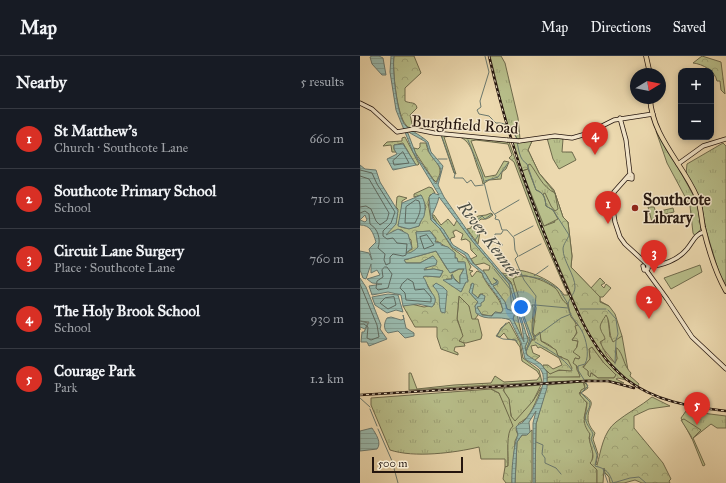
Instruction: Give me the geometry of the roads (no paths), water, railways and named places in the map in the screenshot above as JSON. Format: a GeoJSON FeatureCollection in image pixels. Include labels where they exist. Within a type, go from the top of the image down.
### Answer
{"type":"FeatureCollection","features":[{"type":"Feature","properties":{"kind":"main road"},"geometry":{"type":"LineString","coordinates":[[646,56],[648,68]]}},
{"type":"Feature","properties":{"kind":"main road"},"geometry":{"type":"LineString","coordinates":[[651,104],[652,113],[664,140],[698,198],[704,232],[718,275],[726,291]]}},
{"type":"Feature","properties":{"kind":"street","name":"Burghfield Road"},"geometry":{"type":"LineString","coordinates":[[360,103],[374,110],[394,130],[403,132],[412,130],[519,142],[555,136],[564,139],[572,138],[586,134],[608,122],[620,118],[652,113]]}},
{"type":"Feature","properties":{"kind":"street"},"geometry":{"type":"LineString","coordinates":[[620,118],[626,140],[630,174],[619,184],[614,192],[612,204],[620,236],[647,268],[692,337],[726,369]]}},
{"type":"Feature","properties":{"kind":"street"},"geometry":{"type":"LineString","coordinates":[[678,164],[703,146],[726,139]]}},
{"type":"Feature","properties":{"kind":"street"},"geometry":{"type":"LineString","coordinates":[[647,268],[677,258],[688,248],[697,235],[704,232]]}},
{"type":"Feature","properties":{"kind":"water"},"geometry":{"type":"Polygon","coordinates":[[[379,56],[383,58],[386,75],[382,75],[372,64],[370,57],[379,56]]]}},
{"type":"Feature","properties":{"kind":"water"},"geometry":{"type":"Polygon","coordinates":[[[391,56],[394,56],[396,93],[400,114],[403,121],[406,126],[428,142],[431,152],[443,166],[438,185],[444,197],[474,240],[512,285],[519,311],[522,313],[520,314],[528,340],[525,347],[526,351],[530,339],[522,315],[523,314],[532,338],[526,352],[527,355],[541,364],[547,372],[547,388],[536,424],[535,483],[533,483],[533,423],[536,411],[529,422],[530,432],[527,435],[522,435],[517,442],[515,483],[512,483],[512,472],[514,451],[518,435],[516,427],[527,418],[535,406],[543,384],[542,372],[537,366],[525,359],[521,342],[510,320],[488,318],[480,316],[476,313],[475,306],[478,302],[469,292],[472,283],[474,284],[472,293],[478,298],[481,294],[485,296],[481,306],[477,307],[482,315],[492,316],[495,312],[501,313],[503,310],[500,300],[482,273],[471,264],[465,255],[452,247],[440,229],[431,220],[429,197],[433,193],[439,195],[413,152],[396,110],[390,72],[391,56]],[[406,128],[417,157],[436,184],[441,171],[440,168],[429,153],[426,142],[410,133],[406,128]],[[439,197],[432,215],[433,219],[443,229],[453,245],[468,254],[473,263],[485,273],[492,285],[497,282],[493,278],[498,281],[498,284],[493,286],[505,302],[507,309],[515,312],[513,319],[524,342],[522,326],[509,284],[473,242],[439,197]]]}},
{"type":"Feature","properties":{"kind":"water"},"geometry":{"type":"Polygon","coordinates":[[[403,144],[416,165],[393,170],[387,159],[397,154],[394,149],[394,145],[403,144]]]}},
{"type":"Feature","properties":{"kind":"water"},"geometry":{"type":"Polygon","coordinates":[[[360,165],[365,169],[376,170],[380,182],[398,211],[396,224],[386,235],[398,229],[408,234],[412,248],[406,253],[408,253],[412,252],[418,247],[416,232],[430,231],[436,239],[435,242],[441,243],[441,245],[448,247],[455,253],[455,258],[457,258],[458,262],[465,262],[468,282],[466,282],[461,292],[443,280],[452,279],[452,274],[455,280],[460,284],[460,276],[464,269],[459,269],[450,273],[436,251],[404,260],[406,263],[420,263],[433,256],[437,261],[436,265],[425,268],[424,270],[434,269],[443,271],[440,277],[423,277],[435,299],[432,307],[418,304],[403,306],[401,295],[388,292],[372,295],[369,286],[382,284],[372,283],[367,279],[380,275],[377,270],[371,273],[371,264],[366,279],[363,278],[360,270],[360,251],[369,253],[372,260],[369,249],[376,242],[373,233],[369,228],[364,225],[360,225],[360,220],[360,165]],[[365,215],[360,220],[365,222],[367,220],[365,215]]]}},
{"type":"Feature","properties":{"kind":"water"},"geometry":{"type":"Polygon","coordinates":[[[421,195],[425,210],[419,226],[409,229],[398,226],[402,203],[421,195]]]}},
{"type":"Feature","properties":{"kind":"water"},"geometry":{"type":"Polygon","coordinates":[[[360,278],[366,287],[381,325],[380,329],[387,339],[369,346],[367,342],[361,342],[362,332],[364,332],[369,322],[360,321],[360,278]]]}},
{"type":"Feature","properties":{"kind":"water"},"geometry":{"type":"Polygon","coordinates":[[[436,283],[447,291],[445,313],[441,312],[439,295],[433,286],[436,283]]]}},
{"type":"Feature","properties":{"kind":"water"},"geometry":{"type":"Polygon","coordinates":[[[388,294],[398,295],[403,312],[396,310],[387,313],[375,305],[372,297],[388,294]]]}},
{"type":"Feature","properties":{"kind":"water"},"geometry":{"type":"Polygon","coordinates":[[[391,317],[401,320],[404,319],[406,328],[414,333],[414,336],[405,338],[398,331],[388,333],[385,330],[384,326],[387,318],[391,317]]]}},
{"type":"Feature","properties":{"kind":"water"},"geometry":{"type":"Polygon","coordinates":[[[360,321],[368,323],[365,329],[360,327],[360,321]]]}},
{"type":"Feature","properties":{"kind":"water"},"geometry":{"type":"Polygon","coordinates":[[[372,428],[378,438],[379,444],[377,449],[360,451],[360,431],[372,428]]]}},
{"type":"Feature","properties":{"kind":"waterway"},"geometry":{"type":"LineString","coordinates":[[485,56],[489,72],[480,101],[481,107],[477,110],[479,114],[489,116],[496,123],[507,125],[517,139]]}},
{"type":"Feature","properties":{"kind":"waterway"},"geometry":{"type":"LineString","coordinates":[[442,137],[455,174],[454,178],[463,178],[467,183],[471,180],[475,186],[483,185]]}},
{"type":"Feature","properties":{"kind":"waterway"},"geometry":{"type":"LineString","coordinates":[[468,140],[482,174],[491,210],[496,216],[495,219],[499,220],[502,230],[507,230],[514,238],[515,250],[518,256],[515,259],[524,280],[536,296],[532,333],[535,337]]}},
{"type":"Feature","properties":{"kind":"waterway"},"geometry":{"type":"LineString","coordinates":[[517,142],[521,157],[527,164],[536,190],[539,191],[545,198],[546,206],[553,210],[569,235],[563,249],[575,287],[568,307],[570,314],[583,334],[587,352],[585,364],[578,366],[578,370],[588,386],[581,393],[590,402],[585,418],[593,434],[591,439],[597,455],[595,466],[602,468],[607,472],[613,483]]}},
{"type":"Feature","properties":{"kind":"waterway"},"geometry":{"type":"LineString","coordinates":[[438,159],[447,159]]}},
{"type":"Feature","properties":{"kind":"waterway"},"geometry":{"type":"LineString","coordinates":[[485,181],[498,177],[508,163]]}},
{"type":"Feature","properties":{"kind":"waterway"},"geometry":{"type":"LineString","coordinates":[[495,214],[519,200]]}},
{"type":"Feature","properties":{"kind":"waterway"},"geometry":{"type":"LineString","coordinates":[[475,240],[478,236],[477,230],[474,226],[475,222],[482,216],[485,219],[492,214]]}},
{"type":"Feature","properties":{"kind":"waterway"},"geometry":{"type":"LineString","coordinates":[[514,236],[533,226]]}},
{"type":"Feature","properties":{"kind":"waterway"},"geometry":{"type":"LineString","coordinates":[[503,231],[501,234],[495,234],[495,237],[503,245],[496,249],[496,251],[502,252],[499,259],[516,274],[542,279],[559,289],[568,304]]}},
{"type":"Feature","properties":{"kind":"waterway"},"geometry":{"type":"LineString","coordinates":[[519,256],[541,244]]}},
{"type":"Feature","properties":{"kind":"waterway"},"geometry":{"type":"LineString","coordinates":[[534,276],[548,266]]}},
{"type":"Feature","properties":{"kind":"waterway","name":"River Kennet"},"geometry":{"type":"LineString","coordinates":[[494,269],[510,289],[512,310]]}},
{"type":"Feature","properties":{"kind":"waterway"},"geometry":{"type":"LineString","coordinates":[[505,276],[515,274]]}},
{"type":"Feature","properties":{"kind":"waterway"},"geometry":{"type":"LineString","coordinates":[[535,305],[568,308]]}},
{"type":"Feature","properties":{"kind":"waterway"},"geometry":{"type":"LineString","coordinates":[[580,309],[606,309]]}},
{"type":"Feature","properties":{"kind":"waterway"},"geometry":{"type":"LineString","coordinates":[[608,310],[616,319],[618,334],[616,340],[615,364]]}},
{"type":"Feature","properties":{"kind":"waterway"},"geometry":{"type":"LineString","coordinates":[[535,339],[535,337],[561,318],[571,314]]}},
{"type":"Feature","properties":{"kind":"waterway"},"geometry":{"type":"LineString","coordinates":[[506,323],[496,336],[503,339],[516,340],[517,342]]}},
{"type":"Feature","properties":{"kind":"waterway"},"geometry":{"type":"LineString","coordinates":[[535,342],[560,358],[572,370]]}},
{"type":"Feature","properties":{"kind":"waterway"},"geometry":{"type":"LineString","coordinates":[[614,366],[618,370]]}},
{"type":"Feature","properties":{"kind":"waterway"},"geometry":{"type":"LineString","coordinates":[[360,398],[370,407]]}},
{"type":"Feature","properties":{"kind":"waterway"},"geometry":{"type":"LineString","coordinates":[[370,409],[377,426]]}},
{"type":"Feature","properties":{"kind":"waterway"},"geometry":{"type":"LineString","coordinates":[[378,429],[392,461],[398,483]]}},
{"type":"Feature","properties":{"kind":"waterway"},"geometry":{"type":"LineString","coordinates":[[536,442],[543,445],[542,454],[545,458],[545,463],[556,468],[561,474]]}},
{"type":"Feature","properties":{"kind":"waterway"},"geometry":{"type":"LineString","coordinates":[[603,469],[608,483]]}},
{"type":"Feature","properties":{"kind":"waterway"},"geometry":{"type":"LineString","coordinates":[[613,483],[639,477],[646,483]]}},
{"type":"Feature","properties":{"kind":"railway"},"geometry":{"type":"LineString","coordinates":[[489,56],[511,139],[529,192],[549,245],[579,316],[595,344],[614,368],[637,387],[673,402],[726,411]]}},
{"type":"Feature","properties":{"kind":"railway"},"geometry":{"type":"LineString","coordinates":[[360,395],[586,381],[608,381],[634,388]]}},
{"type":"Feature","properties":{"kind":"place","name":"The Holy Brook School"},"geometry":{"type":"Point","coordinates":[595,155]}},
{"type":"Feature","properties":{"kind":"place","name":"Southcote Library"},"geometry":{"type":"Point","coordinates":[635,208]}},
{"type":"Feature","properties":{"kind":"place","name":"St Matthew's"},"geometry":{"type":"Point","coordinates":[608,224]}},
{"type":"Feature","properties":{"kind":"place","name":"Circuit Lane Surgery"},"geometry":{"type":"Point","coordinates":[654,273]}},
{"type":"Feature","properties":{"kind":"place","name":"Southcote Primary School"},"geometry":{"type":"Point","coordinates":[649,319]}},
{"type":"Feature","properties":{"kind":"place","name":"Courage Park"},"geometry":{"type":"Point","coordinates":[697,425]}}]}
